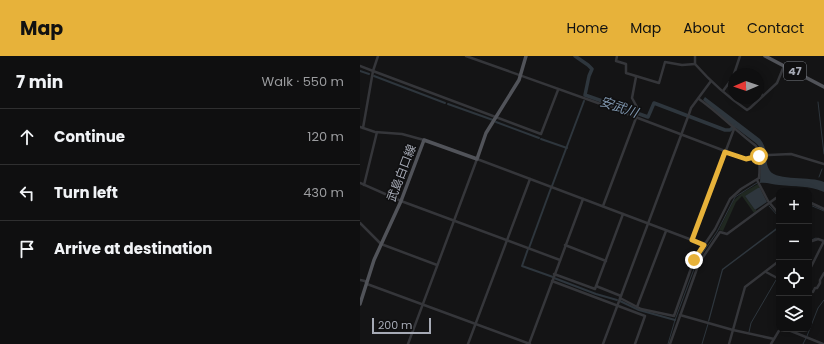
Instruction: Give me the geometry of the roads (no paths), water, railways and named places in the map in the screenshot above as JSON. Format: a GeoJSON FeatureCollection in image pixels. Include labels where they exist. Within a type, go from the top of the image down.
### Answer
{"type":"FeatureCollection","features":[{"type":"Feature","properties":{"kind":"main road"},"geometry":{"type":"LineString","coordinates":[[477,159],[486,133],[521,76],[526,56]]}},
{"type":"Feature","properties":{"kind":"main road","name":"47"},"geometry":{"type":"LineString","coordinates":[[765,56],[824,87]]}},
{"type":"Feature","properties":{"kind":"main road","name":"武島白口線"},"geometry":{"type":"LineString","coordinates":[[360,304],[374,260],[401,201],[424,140],[477,159]]}},
{"type":"Feature","properties":{"kind":"street"},"geometry":{"type":"LineString","coordinates":[[378,56],[373,71],[362,127],[377,132],[402,134],[424,140]]}},
{"type":"Feature","properties":{"kind":"street"},"geometry":{"type":"LineString","coordinates":[[466,56],[636,117],[746,159],[769,155],[792,154],[824,164]]}},
{"type":"Feature","properties":{"kind":"street"},"geometry":{"type":"LineString","coordinates":[[617,56],[616,61],[626,64],[626,73],[659,83],[665,62],[682,65],[695,64]]}},
{"type":"Feature","properties":{"kind":"street"},"geometry":{"type":"LineString","coordinates":[[695,56],[695,64],[711,81],[728,95]]}},
{"type":"Feature","properties":{"kind":"street"},"geometry":{"type":"LineString","coordinates":[[736,68],[740,56]]}},
{"type":"Feature","properties":{"kind":"street"},"geometry":{"type":"LineString","coordinates":[[360,66],[541,134],[558,90]]}},
{"type":"Feature","properties":{"kind":"street"},"geometry":{"type":"LineString","coordinates":[[764,95],[777,83],[784,66]]}},
{"type":"Feature","properties":{"kind":"street"},"geometry":{"type":"LineString","coordinates":[[603,206],[638,110],[632,98],[636,77]]}},
{"type":"Feature","properties":{"kind":"street"},"geometry":{"type":"LineString","coordinates":[[603,344],[691,108],[711,81]]}},
{"type":"Feature","properties":{"kind":"street"},"geometry":{"type":"LineString","coordinates":[[723,91],[728,84]]}},
{"type":"Feature","properties":{"kind":"street"},"geometry":{"type":"LineString","coordinates":[[596,286],[637,307],[674,316],[694,260],[715,229],[730,199],[741,189],[757,180],[760,176],[759,157],[756,146],[699,99]]}},
{"type":"Feature","properties":{"kind":"street"},"geometry":{"type":"LineString","coordinates":[[739,104],[746,110],[754,104]]}},
{"type":"Feature","properties":{"kind":"street"},"geometry":{"type":"LineString","coordinates":[[692,240],[734,129]]}},
{"type":"Feature","properties":{"kind":"street"},"geometry":{"type":"LineString","coordinates":[[364,185],[377,132]]}},
{"type":"Feature","properties":{"kind":"street"},"geometry":{"type":"LineString","coordinates":[[408,344],[477,159],[704,245]]}},
{"type":"Feature","properties":{"kind":"street"},"geometry":{"type":"LineString","coordinates":[[468,344],[530,179]]}},
{"type":"Feature","properties":{"kind":"street"},"geometry":{"type":"LineString","coordinates":[[757,180],[769,203],[776,211]]}},
{"type":"Feature","properties":{"kind":"street"},"geometry":{"type":"LineString","coordinates":[[360,183],[401,201],[560,260]]}},
{"type":"Feature","properties":{"kind":"street"},"geometry":{"type":"LineString","coordinates":[[360,280],[367,284],[529,344],[583,198]]}},
{"type":"Feature","properties":{"kind":"street"},"geometry":{"type":"LineString","coordinates":[[670,344],[699,263],[720,232],[727,234],[776,198]]}},
{"type":"Feature","properties":{"kind":"street"},"geometry":{"type":"LineString","coordinates":[[812,203],[824,209]]}},
{"type":"Feature","properties":{"kind":"street"},"geometry":{"type":"LineString","coordinates":[[554,274],[595,289],[624,214]]}},
{"type":"Feature","properties":{"kind":"street"},"geometry":{"type":"LineString","coordinates":[[360,223],[381,244],[437,265]]}},
{"type":"Feature","properties":{"kind":"street"},"geometry":{"type":"LineString","coordinates":[[637,307],[666,230]]}},
{"type":"Feature","properties":{"kind":"street"},"geometry":{"type":"LineString","coordinates":[[812,241],[818,239],[824,241],[812,266]]}},
{"type":"Feature","properties":{"kind":"street"},"geometry":{"type":"LineString","coordinates":[[565,245],[606,261]]}},
{"type":"Feature","properties":{"kind":"street"},"geometry":{"type":"LineString","coordinates":[[729,344],[745,287],[776,264]]}},
{"type":"Feature","properties":{"kind":"street"},"geometry":{"type":"LineString","coordinates":[[766,272],[776,277]]}},
{"type":"Feature","properties":{"kind":"street"},"geometry":{"type":"LineString","coordinates":[[812,292],[817,288],[824,273]]}},
{"type":"Feature","properties":{"kind":"street"},"geometry":{"type":"LineString","coordinates":[[552,281],[645,316],[635,344]]}},
{"type":"Feature","properties":{"kind":"street"},"geometry":{"type":"LineString","coordinates":[[680,315],[733,330],[774,339]]}},
{"type":"Feature","properties":{"kind":"street"},"geometry":{"type":"LineString","coordinates":[[771,344],[778,332]]}},
{"type":"Feature","properties":{"kind":"street"},"geometry":{"type":"LineString","coordinates":[[793,332],[823,344]]}},
{"type":"Feature","properties":{"kind":"waterway","name":"安武川"},"geometry":{"type":"LineString","coordinates":[[575,56],[592,69],[585,95],[648,117],[654,103],[725,130],[730,130],[736,125]]}},
{"type":"Feature","properties":{"kind":"waterway"},"geometry":{"type":"LineString","coordinates":[[360,71],[369,74]]}},
{"type":"Feature","properties":{"kind":"waterway"},"geometry":{"type":"LineString","coordinates":[[374,76],[445,103]]}},
{"type":"Feature","properties":{"kind":"waterway"},"geometry":{"type":"LineString","coordinates":[[552,186],[584,101]]}},
{"type":"Feature","properties":{"kind":"waterway"},"geometry":{"type":"LineString","coordinates":[[818,102],[824,154]]}},
{"type":"Feature","properties":{"kind":"waterway"},"geometry":{"type":"LineString","coordinates":[[448,104],[493,120]]}},
{"type":"Feature","properties":{"kind":"waterway"},"geometry":{"type":"LineString","coordinates":[[496,122],[539,138]]}},
{"type":"Feature","properties":{"kind":"waterway"},"geometry":{"type":"LineString","coordinates":[[541,139],[567,148]]}},
{"type":"Feature","properties":{"kind":"waterway"},"geometry":{"type":"LineString","coordinates":[[819,177],[822,169]]}},
{"type":"Feature","properties":{"kind":"waterway"},"geometry":{"type":"LineString","coordinates":[[668,344],[675,320],[697,261],[717,232],[735,197],[757,183]]}},
{"type":"Feature","properties":{"kind":"waterway"},"geometry":{"type":"LineString","coordinates":[[529,248],[551,188]]}},
{"type":"Feature","properties":{"kind":"waterway"},"geometry":{"type":"LineString","coordinates":[[769,206],[776,214]]}},
{"type":"Feature","properties":{"kind":"waterway"},"geometry":{"type":"LineString","coordinates":[[812,206],[824,211]]}},
{"type":"Feature","properties":{"kind":"waterway"},"geometry":{"type":"LineString","coordinates":[[812,240],[816,238]]}},
{"type":"Feature","properties":{"kind":"waterway"},"geometry":{"type":"LineString","coordinates":[[528,249],[522,266],[553,277]]}},
{"type":"Feature","properties":{"kind":"waterway"},"geometry":{"type":"LineString","coordinates":[[554,278],[596,294],[617,300]]}},
{"type":"Feature","properties":{"kind":"waterway"},"geometry":{"type":"LineString","coordinates":[[749,332],[751,323],[776,280]]}},
{"type":"Feature","properties":{"kind":"waterway"},"geometry":{"type":"LineString","coordinates":[[807,336],[818,308],[824,300]]}},
{"type":"Feature","properties":{"kind":"waterway"},"geometry":{"type":"LineString","coordinates":[[620,301],[639,310],[675,320]]}},
{"type":"Feature","properties":{"kind":"waterway"},"geometry":{"type":"LineString","coordinates":[[702,344],[708,324]]}},
{"type":"Feature","properties":{"kind":"waterway"},"geometry":{"type":"LineString","coordinates":[[803,344],[806,338]]}}]}
